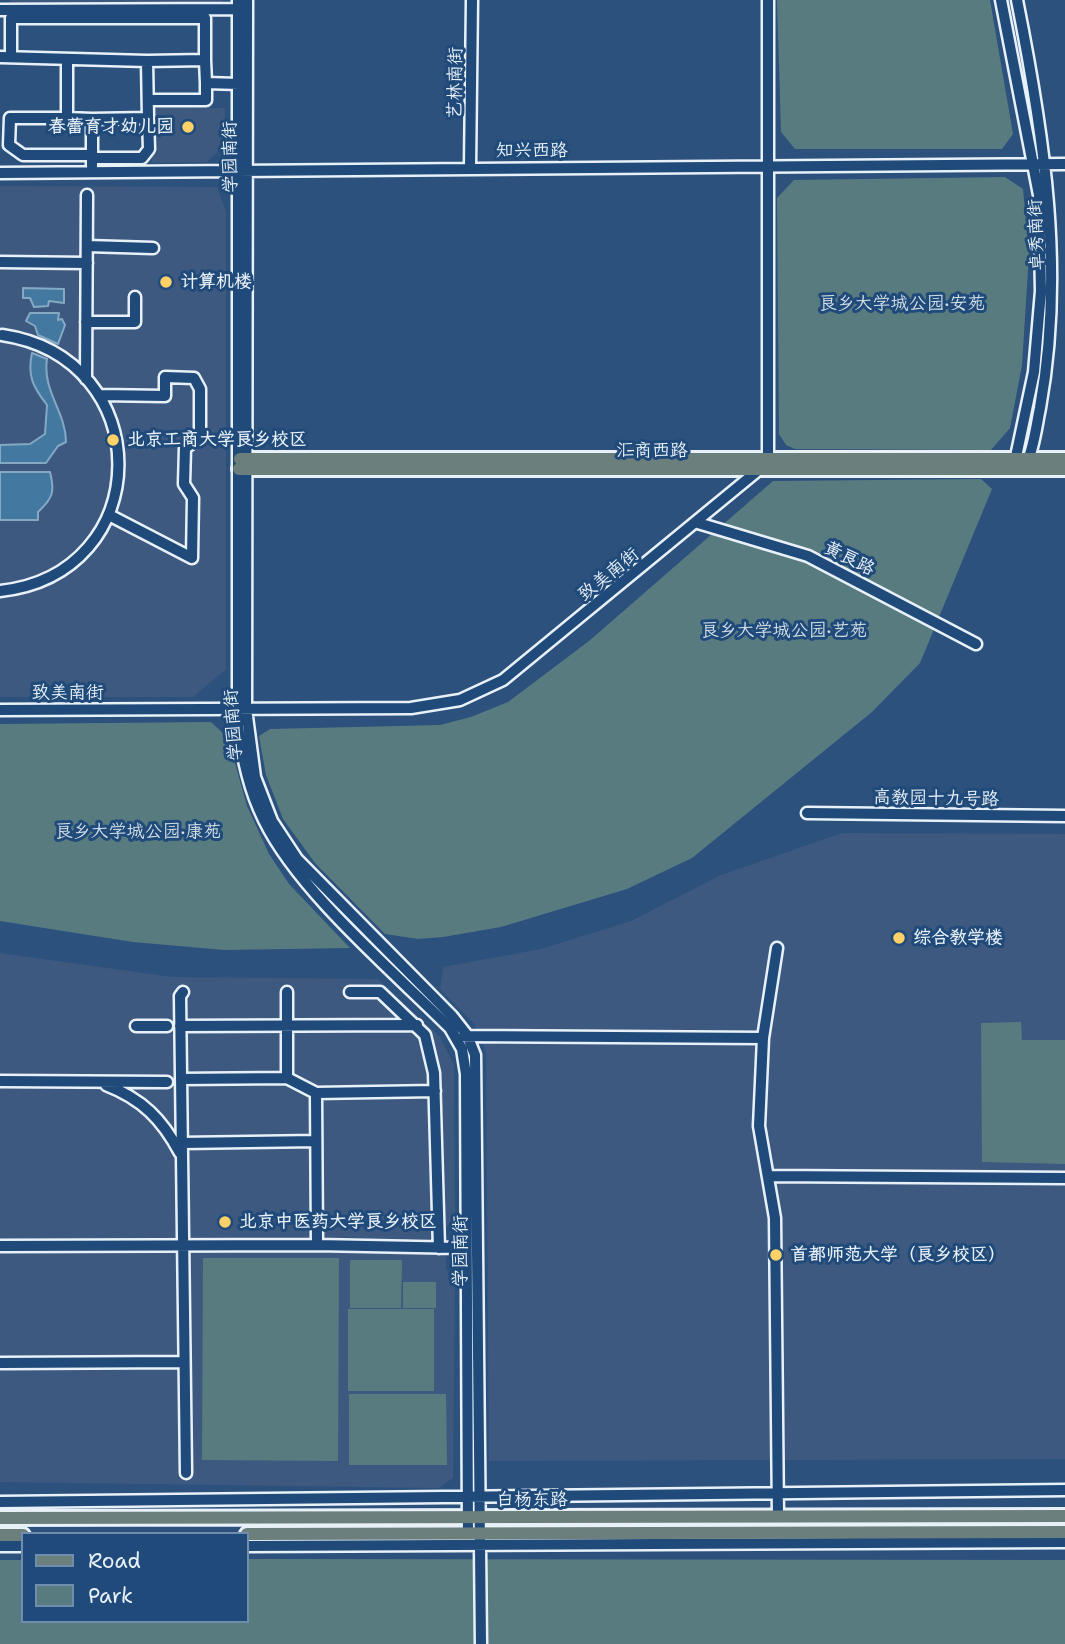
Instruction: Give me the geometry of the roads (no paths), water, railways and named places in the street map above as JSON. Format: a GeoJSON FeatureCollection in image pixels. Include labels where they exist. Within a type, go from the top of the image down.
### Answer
{"type":"FeatureCollection","features":[{"type":"Feature","properties":{"kind":"main road","name":"汇商西路"},"geometry":{"type":"LineString","coordinates":[[243,464],[1020,464],[1065,459]]}},
{"type":"Feature","properties":{"kind":"main road","name":"汇商西路"},"geometry":{"type":"LineString","coordinates":[[1020,464],[1065,469]]}},
{"type":"Feature","properties":{"kind":"main road","name":"白杨东路"},"geometry":{"type":"LineString","coordinates":[[0,1518],[1065,1517]]}},
{"type":"Feature","properties":{"kind":"main road","name":"白杨东路"},"geometry":{"type":"LineString","coordinates":[[248,1534],[475,1538],[1065,1532]]}},
{"type":"Feature","properties":{"kind":"main road"},"geometry":{"type":"LineString","coordinates":[[0,1535],[21,1535]]}},
{"type":"Feature","properties":{"kind":"street","name":"学园南街"},"geometry":{"type":"LineString","coordinates":[[247,0],[243,172],[242,709],[255,778],[272,821],[297,859],[452,1016],[475,1055],[472,1497]]}},
{"type":"Feature","properties":{"kind":"street","name":"艺林南街"},"geometry":{"type":"LineString","coordinates":[[470,167],[472,0]]}},
{"type":"Feature","properties":{"kind":"street"},"geometry":{"type":"LineString","coordinates":[[765,464],[768,0]]}},
{"type":"Feature","properties":{"kind":"street","name":"卓秀南街"},"geometry":{"type":"LineString","coordinates":[[1001,0],[1039,195],[1041,291],[1034,372],[1020,464]]}},
{"type":"Feature","properties":{"kind":"street","name":"卓秀南街"},"geometry":{"type":"LineString","coordinates":[[1017,0],[1052,198],[1054,303],[1043,394],[1020,464]]}},
{"type":"Feature","properties":{"kind":"street"},"geometry":{"type":"LineString","coordinates":[[0,10],[53,5],[238,5]]}},
{"type":"Feature","properties":{"kind":"street","name":"学园南街"},"geometry":{"type":"LineString","coordinates":[[238,5],[243,172]]}},
{"type":"Feature","properties":{"kind":"street"},"geometry":{"type":"LineString","coordinates":[[148,100],[206,100],[205,18],[11,18],[6,57],[205,60]]}},
{"type":"Feature","properties":{"kind":"street"},"geometry":{"type":"LineString","coordinates":[[67,60],[67,118]]}},
{"type":"Feature","properties":{"kind":"street"},"geometry":{"type":"LineString","coordinates":[[147,61],[149,149],[142,158],[92,160],[23,155],[9,145],[10,118],[148,118]]}},
{"type":"Feature","properties":{"kind":"street"},"geometry":{"type":"LineString","coordinates":[[206,80],[239,80]]}},
{"type":"Feature","properties":{"kind":"street"},"geometry":{"type":"LineString","coordinates":[[92,119],[92,160]]}},
{"type":"Feature","properties":{"kind":"street","name":"知兴西路"},"geometry":{"type":"LineString","coordinates":[[0,173],[1065,164]]}},
{"type":"Feature","properties":{"kind":"street"},"geometry":{"type":"LineString","coordinates":[[86,379],[88,195]]}},
{"type":"Feature","properties":{"kind":"street"},"geometry":{"type":"LineString","coordinates":[[87,247],[153,247]]}},
{"type":"Feature","properties":{"kind":"street"},"geometry":{"type":"LineString","coordinates":[[0,262],[87,263]]}},
{"type":"Feature","properties":{"kind":"street"},"geometry":{"type":"LineString","coordinates":[[86,322],[135,322],[135,298]]}},
{"type":"Feature","properties":{"kind":"street"},"geometry":{"type":"LineString","coordinates":[[0,591],[38,583],[69,565],[95,540],[109,515],[120,468],[119,447],[109,412],[100,395],[86,379],[55,352],[19,338],[1,336]]}},
{"type":"Feature","properties":{"kind":"street"},"geometry":{"type":"LineString","coordinates":[[100,395],[165,396],[165,377],[194,378],[200,389],[200,438],[185,448],[184,484],[194,498],[192,558],[109,515]]}},
{"type":"Feature","properties":{"kind":"street","name":"致美南街"},"geometry":{"type":"LineString","coordinates":[[0,710],[411,708],[460,700],[503,680],[698,523],[765,464]]}},
{"type":"Feature","properties":{"kind":"street","name":"黄良路"},"geometry":{"type":"LineString","coordinates":[[698,523],[808,556],[976,644]]}},
{"type":"Feature","properties":{"kind":"street","name":"高教园十九号路"},"geometry":{"type":"LineString","coordinates":[[807,813],[1065,816]]}},
{"type":"Feature","properties":{"kind":"street"},"geometry":{"type":"LineString","coordinates":[[777,948],[763,1038],[759,1126],[775,1218],[778,1517]]}},
{"type":"Feature","properties":{"kind":"street"},"geometry":{"type":"LineString","coordinates":[[183,992],[180,996],[180,1026],[186,1474]]}},
{"type":"Feature","properties":{"kind":"street"},"geometry":{"type":"LineString","coordinates":[[287,992],[287,1078]]}},
{"type":"Feature","properties":{"kind":"street"},"geometry":{"type":"LineString","coordinates":[[350,992],[380,992],[425,1035],[435,1091],[439,1248]]}},
{"type":"Feature","properties":{"kind":"street"},"geometry":{"type":"LineString","coordinates":[[180,1026],[417,1025]]}},
{"type":"Feature","properties":{"kind":"street"},"geometry":{"type":"LineString","coordinates":[[136,1026],[167,1026]]}},
{"type":"Feature","properties":{"kind":"street","name":"学园南街"},"geometry":{"type":"LineString","coordinates":[[462,1037],[466,1074],[466,1248],[472,1497],[481,1644]]}},
{"type":"Feature","properties":{"kind":"street"},"geometry":{"type":"LineString","coordinates":[[462,1037],[763,1038]]}},
{"type":"Feature","properties":{"kind":"street"},"geometry":{"type":"LineString","coordinates":[[181,1079],[287,1078],[316,1093],[435,1091]]}},
{"type":"Feature","properties":{"kind":"street"},"geometry":{"type":"LineString","coordinates":[[0,1082],[167,1082]]}},
{"type":"Feature","properties":{"kind":"street"},"geometry":{"type":"LineString","coordinates":[[98,1082],[126,1093],[146,1106],[164,1125],[182,1156]]}},
{"type":"Feature","properties":{"kind":"street"},"geometry":{"type":"LineString","coordinates":[[316,1093],[317,1244]]}},
{"type":"Feature","properties":{"kind":"street"},"geometry":{"type":"LineString","coordinates":[[182,1143],[316,1142]]}},
{"type":"Feature","properties":{"kind":"street"},"geometry":{"type":"LineString","coordinates":[[768,1176],[1065,1178]]}},
{"type":"Feature","properties":{"kind":"street"},"geometry":{"type":"LineString","coordinates":[[0,1246],[317,1244],[466,1248]]}},
{"type":"Feature","properties":{"kind":"street"},"geometry":{"type":"LineString","coordinates":[[0,1363],[184,1362]]}},
{"type":"Feature","properties":{"kind":"street"},"geometry":{"type":"LineString","coordinates":[[0,1502],[1065,1490]]}},
{"type":"Feature","properties":{"kind":"street"},"geometry":{"type":"LineString","coordinates":[[248,1546],[475,1538],[1065,1542]]}},
{"type":"Feature","properties":{"kind":"street"},"geometry":{"type":"LineString","coordinates":[[0,1546],[21,1546]]}},
{"type":"Feature","properties":{"kind":"place","name":"春蕾育才幼儿园"},"geometry":{"type":"Point","coordinates":[188,127]}},
{"type":"Feature","properties":{"kind":"place","name":"计算机楼"},"geometry":{"type":"Point","coordinates":[166,282]}},
{"type":"Feature","properties":{"kind":"place","name":"北京工商大学良乡校区"},"geometry":{"type":"Point","coordinates":[113,440]}},
{"type":"Feature","properties":{"kind":"place","name":"综合教学楼"},"geometry":{"type":"Point","coordinates":[899,938]}},
{"type":"Feature","properties":{"kind":"place","name":"北京中医药大学良乡校区"},"geometry":{"type":"Point","coordinates":[225,1222]}},
{"type":"Feature","properties":{"kind":"place","name":"首都师范大学（良乡校区）"},"geometry":{"type":"Point","coordinates":[776,1255]}},
{"type":"Feature","properties":{"kind":"park label","name":"良乡大学城公园·安苑"},"geometry":{"type":"Point","coordinates":[902,304]}},
{"type":"Feature","properties":{"kind":"park label","name":"良乡大学城公园·艺苑"},"geometry":{"type":"Point","coordinates":[784,631]}},
{"type":"Feature","properties":{"kind":"park label","name":"良乡大学城公园·康苑"},"geometry":{"type":"Point","coordinates":[138,832]}}]}
